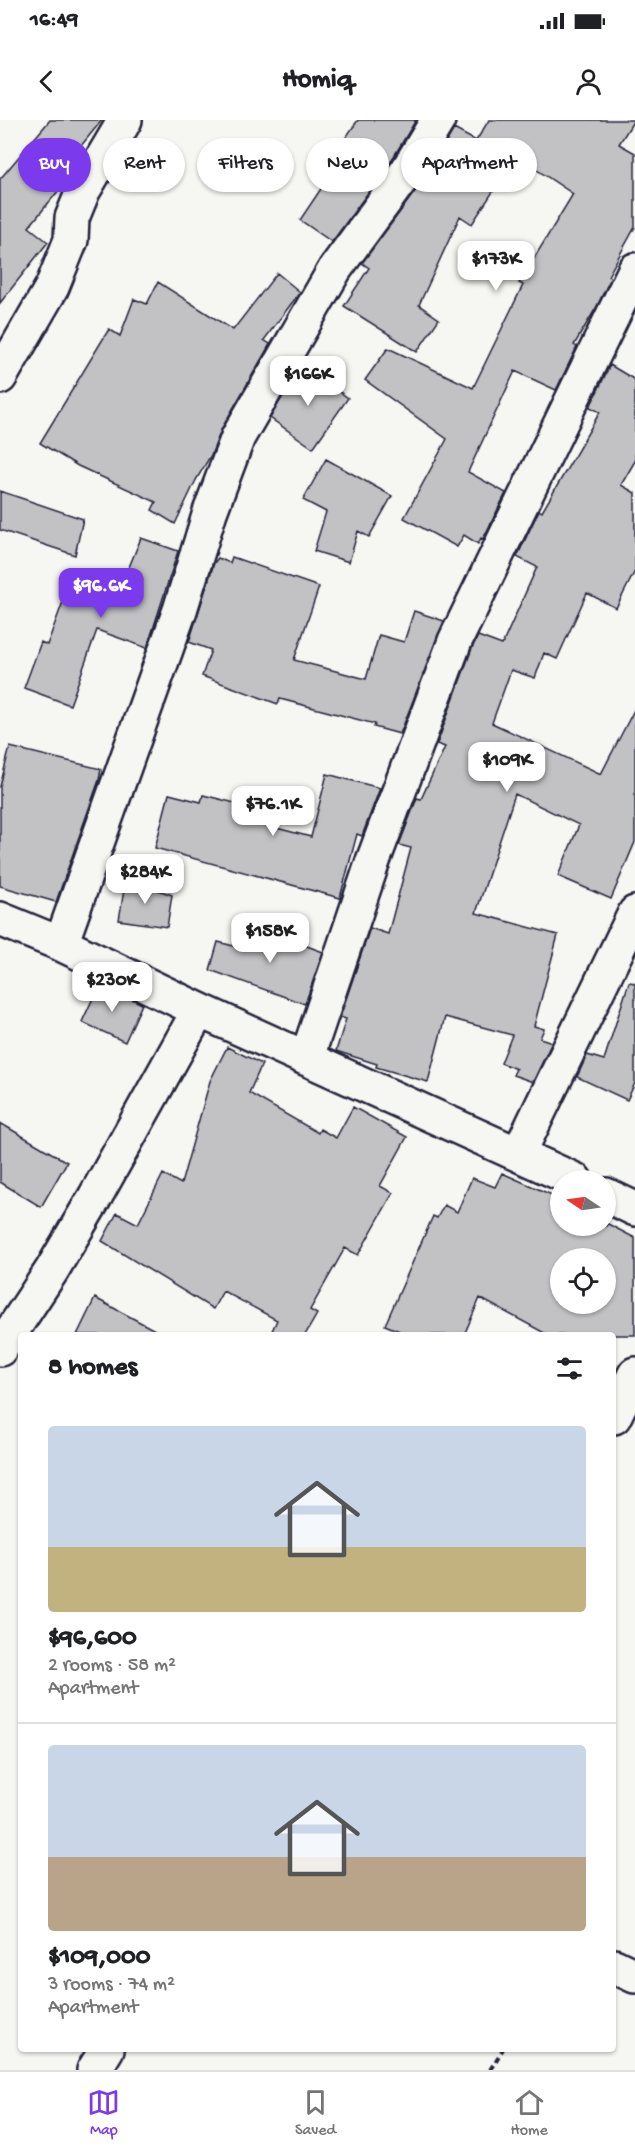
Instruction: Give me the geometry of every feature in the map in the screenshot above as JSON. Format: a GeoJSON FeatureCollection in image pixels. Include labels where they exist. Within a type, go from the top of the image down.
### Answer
{"type":"FeatureCollection","features":[{"type":"Feature","properties":{"kind":"street"},"geometry":{"type":"LineString","coordinates":[[0,377],[52,288],[71,240],[72,218],[82,191],[125,120]]}},
{"type":"Feature","properties":{"kind":"street"},"geometry":{"type":"LineString","coordinates":[[61,944],[180,610],[210,512],[238,436],[335,269],[407,171],[438,120]]}},
{"type":"Feature","properties":{"kind":"street"},"geometry":{"type":"LineString","coordinates":[[307,1057],[374,861],[455,641],[635,270]]}},
{"type":"Feature","properties":{"kind":"street"},"geometry":{"type":"LineString","coordinates":[[519,1153],[635,913]]}},
{"type":"Feature","properties":{"kind":"street"},"geometry":{"type":"LineString","coordinates":[[0,919],[61,944],[199,1010],[554,1170]]}},
{"type":"Feature","properties":{"kind":"street"},"geometry":{"type":"LineString","coordinates":[[0,1349],[68,1243],[199,1010]]}},
{"type":"Feature","properties":{"kind":"street"},"geometry":{"type":"LineString","coordinates":[[616,1200],[635,1209]]}},
{"type":"Feature","properties":{"kind":"street"},"geometry":{"type":"LineString","coordinates":[[616,1414],[635,1374]]}},
{"type":"Feature","properties":{"kind":"street"},"geometry":{"type":"LineString","coordinates":[[616,1967],[635,1976]]}},
{"type":"Feature","properties":{"kind":"street"},"geometry":{"type":"LineString","coordinates":[[94,2070],[105,2052]]}},
{"type":"Feature","properties":{"kind":"path"},"geometry":{"type":"LineString","coordinates":[[490,2070],[501,2052]]}},
{"type":"Feature","properties":{"kind":"building"},"geometry":{"type":"Polygon","coordinates":[[[50,120],[102,120],[87,138],[35,138],[50,120]]]}},
{"type":"Feature","properties":{"kind":"building"},"geometry":{"type":"Polygon","coordinates":[[[358,120],[416,120],[405,138],[401,138],[401,145],[389,164],[389,138],[345,138],[358,120]]]}},
{"type":"Feature","properties":{"kind":"building"},"geometry":{"type":"Polygon","coordinates":[[[489,120],[634,120],[619,144],[635,153],[635,227],[608,276],[611,278],[596,308],[574,345],[577,347],[556,390],[515,371],[468,472],[506,493],[483,539],[481,538],[478,544],[464,535],[457,547],[404,518],[447,439],[365,380],[388,348],[473,388],[523,285],[519,283],[573,194],[537,170],[537,138],[478,138],[489,120]]]}},
{"type":"Feature","properties":{"kind":"building"},"geometry":{"type":"Polygon","coordinates":[[[454,129],[470,138],[449,138],[454,129]]]}},
{"type":"Feature","properties":{"kind":"building"},"geometry":{"type":"Polygon","coordinates":[[[18,158],[18,192],[57,192],[29,227],[48,242],[0,303],[0,179],[18,158]]]}},
{"type":"Feature","properties":{"kind":"building"},"geometry":{"type":"Polygon","coordinates":[[[319,192],[368,192],[332,242],[300,220],[319,192]]]}},
{"type":"Feature","properties":{"kind":"building"},"geometry":{"type":"Polygon","coordinates":[[[415,192],[493,192],[472,224],[460,216],[419,305],[439,319],[417,352],[344,306],[369,268],[362,263],[415,192]]]}},
{"type":"Feature","properties":{"kind":"building"},"geometry":{"type":"Polygon","coordinates":[[[277,273],[300,292],[264,340],[270,344],[222,428],[211,455],[175,524],[152,510],[156,502],[78,466],[40,443],[109,329],[120,336],[134,299],[147,304],[158,282],[233,330],[277,273]]]}},
{"type":"Feature","properties":{"kind":"building"},"geometry":{"type":"Polygon","coordinates":[[[301,365],[348,398],[313,448],[270,418],[301,365]]]}},
{"type":"Feature","properties":{"kind":"building"},"geometry":{"type":"Polygon","coordinates":[[[610,365],[635,380],[635,461],[621,485],[635,493],[635,571],[616,608],[587,593],[557,659],[544,653],[535,678],[511,670],[492,723],[601,774],[635,708],[635,842],[611,899],[558,876],[579,825],[515,794],[476,913],[558,935],[534,1026],[544,1029],[540,1038],[552,1042],[533,1082],[513,1075],[516,1069],[501,1063],[512,1035],[445,1017],[428,1082],[376,1067],[377,1064],[336,1051],[346,1019],[340,1017],[370,928],[388,934],[411,848],[399,845],[417,798],[421,799],[445,747],[437,744],[472,648],[478,636],[502,645],[537,567],[517,557],[539,510],[542,512],[600,412],[590,407],[610,365]]]}},
{"type":"Feature","properties":{"kind":"building"},"geometry":{"type":"Polygon","coordinates":[[[326,459],[392,496],[369,537],[358,531],[349,562],[314,551],[326,512],[303,500],[326,459]]]}},
{"type":"Feature","properties":{"kind":"building"},"geometry":{"type":"Polygon","coordinates":[[[0,491],[83,519],[75,555],[0,530],[0,491]]]}},
{"type":"Feature","properties":{"kind":"building"},"geometry":{"type":"Polygon","coordinates":[[[141,538],[178,551],[147,648],[97,630],[70,705],[24,688],[41,642],[47,645],[74,572],[120,589],[141,538]]]}},
{"type":"Feature","properties":{"kind":"building"},"geometry":{"type":"Polygon","coordinates":[[[232,557],[319,587],[294,660],[366,679],[379,635],[404,642],[414,611],[444,621],[400,734],[374,727],[375,724],[280,699],[278,704],[202,676],[211,650],[189,642],[214,563],[218,558],[230,563],[232,557]]]}},
{"type":"Feature","properties":{"kind":"building"},"geometry":{"type":"Polygon","coordinates":[[[10,747],[101,769],[56,902],[0,886],[0,786],[10,747]]]}},
{"type":"Feature","properties":{"kind":"building"},"geometry":{"type":"Polygon","coordinates":[[[327,774],[380,788],[362,836],[357,834],[340,898],[155,848],[169,794],[201,802],[203,795],[243,805],[242,819],[311,837],[327,774]]]}},
{"type":"Feature","properties":{"kind":"building"},"geometry":{"type":"Polygon","coordinates":[[[126,878],[172,895],[167,927],[119,920],[126,878]]]}},
{"type":"Feature","properties":{"kind":"building"},"geometry":{"type":"Polygon","coordinates":[[[253,926],[323,952],[305,1004],[210,970],[218,942],[245,949],[253,926]]]}},
{"type":"Feature","properties":{"kind":"building"},"geometry":{"type":"Polygon","coordinates":[[[629,982],[635,983],[635,1083],[627,1100],[577,1077],[587,1055],[604,1060],[629,982]]]}},
{"type":"Feature","properties":{"kind":"building"},"geometry":{"type":"Polygon","coordinates":[[[100,983],[142,1004],[125,1042],[82,1022],[100,983]]]}},
{"type":"Feature","properties":{"kind":"building"},"geometry":{"type":"Polygon","coordinates":[[[227,1047],[262,1064],[249,1093],[318,1133],[320,1129],[336,1138],[353,1107],[407,1137],[380,1186],[393,1193],[358,1255],[345,1248],[310,1310],[317,1314],[307,1332],[271,1332],[277,1320],[223,1291],[213,1309],[102,1241],[117,1213],[138,1224],[163,1174],[181,1184],[210,1081],[227,1047]]]}},
{"type":"Feature","properties":{"kind":"building"},"geometry":{"type":"Polygon","coordinates":[[[0,1123],[67,1162],[41,1207],[0,1182],[0,1123]]]}},
{"type":"Feature","properties":{"kind":"building"},"geometry":{"type":"Polygon","coordinates":[[[502,1173],[550,1194],[550,1236],[616,1236],[616,1228],[635,1238],[635,1335],[616,1335],[616,1332],[542,1332],[480,1298],[465,1332],[402,1332],[385,1325],[433,1216],[437,1218],[444,1205],[457,1212],[472,1178],[495,1187],[502,1173]]]}},
{"type":"Feature","properties":{"kind":"building"},"geometry":{"type":"Polygon","coordinates":[[[95,1298],[158,1332],[78,1332],[95,1298]]]}}]}
